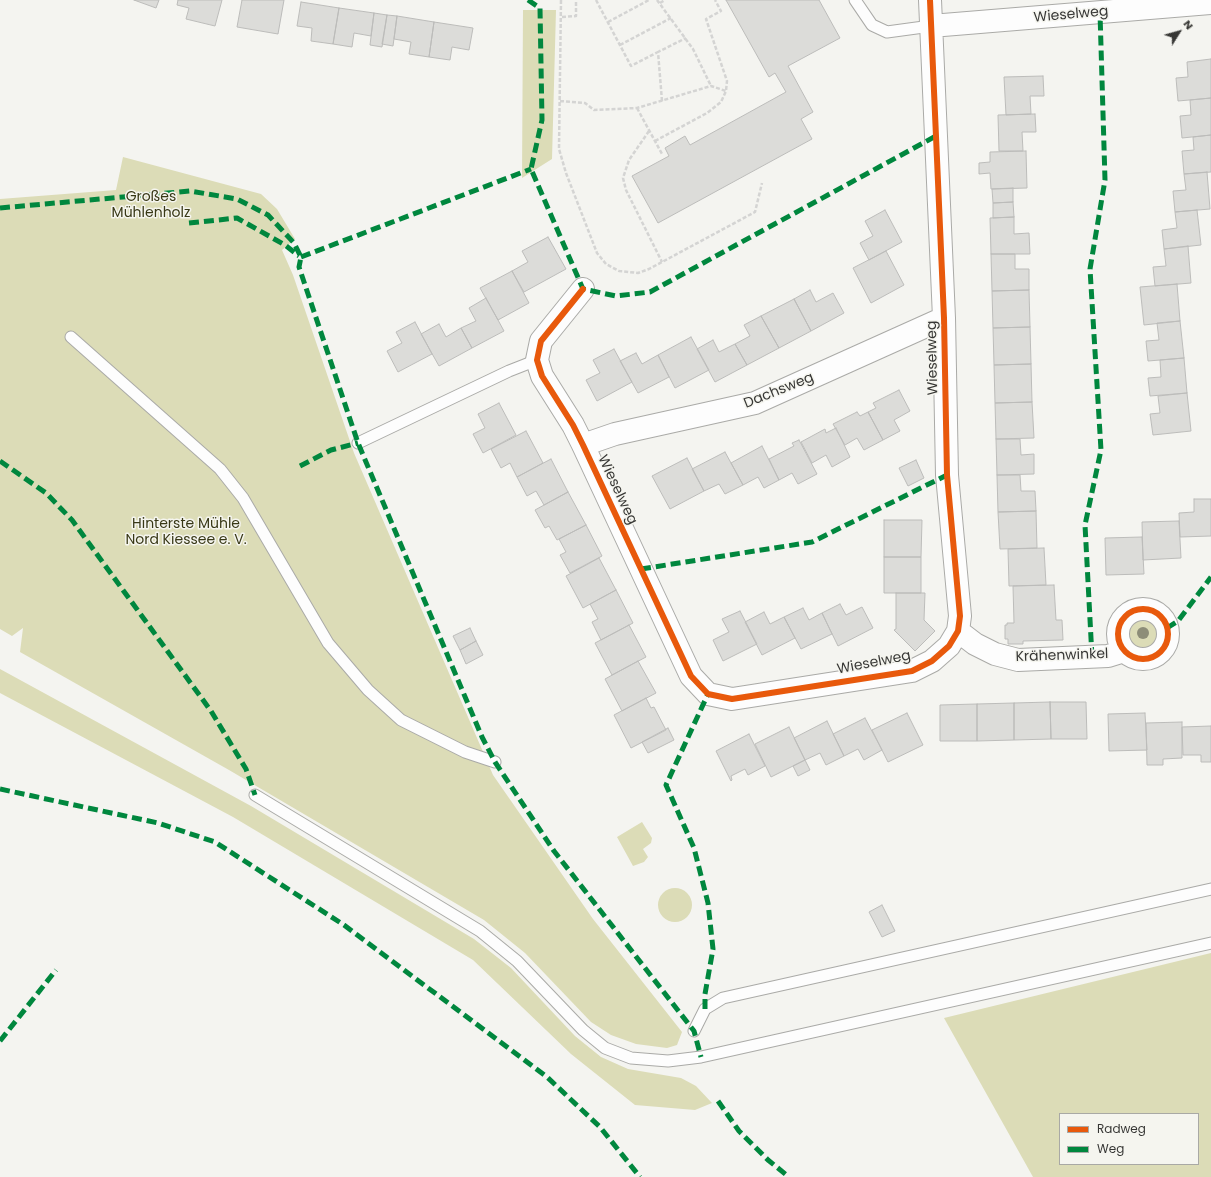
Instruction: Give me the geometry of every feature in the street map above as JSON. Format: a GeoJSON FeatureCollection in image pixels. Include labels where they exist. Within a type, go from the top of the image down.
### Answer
{"type":"FeatureCollection","features":[{"type":"Feature","properties":{"kind":"street","name":"Wieselweg"},"geometry":{"type":"LineString","coordinates":[[537,360],[542,376],[573,425],[583,445],[691,676],[708,694],[732,699],[912,671],[932,661],[949,646],[958,631],[960,616],[946,475],[944,318],[930,0]]}},
{"type":"Feature","properties":{"kind":"street","name":"Wieselweg"},"geometry":{"type":"LineString","coordinates":[[931,26],[1211,3]]}},
{"type":"Feature","properties":{"kind":"street"},"geometry":{"type":"LineString","coordinates":[[537,360],[541,341],[583,289]]}},
{"type":"Feature","properties":{"kind":"street","name":"Dachsweg"},"geometry":{"type":"LineString","coordinates":[[583,445],[615,434],[755,403],[944,318]]}},
{"type":"Feature","properties":{"kind":"street","name":"Krähenwinkel"},"geometry":{"type":"LineString","coordinates":[[958,631],[975,644],[995,654],[1018,660],[1108,656],[1124,651]]}},
{"type":"Feature","properties":{"kind":"lane"},"geometry":{"type":"LineString","coordinates":[[855,0],[872,25],[887,32],[931,26]]}},
{"type":"Feature","properties":{"kind":"lane"},"geometry":{"type":"LineString","coordinates":[[71,337],[220,469],[243,498],[328,643],[368,690],[401,720],[465,752],[495,762]]}},
{"type":"Feature","properties":{"kind":"lane"},"geometry":{"type":"LineString","coordinates":[[358,443],[509,371],[537,360]]}},
{"type":"Feature","properties":{"kind":"lane"},"geometry":{"type":"LineString","coordinates":[[255,796],[480,931],[517,961],[583,1030],[605,1048],[631,1058],[668,1061],[701,1057],[1211,942]]}},
{"type":"Feature","properties":{"kind":"lane"},"geometry":{"type":"LineString","coordinates":[[694,1031],[705,1009],[723,998],[1211,889]]}},
{"type":"Feature","properties":{"kind":"path"},"geometry":{"type":"LineString","coordinates":[[561,0],[562,17],[559,148],[566,173],[597,253],[606,264],[619,272],[638,272],[649,269],[755,212],[762,183]]}},
{"type":"Feature","properties":{"kind":"path"},"geometry":{"type":"LineString","coordinates":[[562,17],[576,16],[576,0]]}},
{"type":"Feature","properties":{"kind":"path"},"geometry":{"type":"LineString","coordinates":[[596,0],[632,66],[686,38]]}},
{"type":"Feature","properties":{"kind":"path"},"geometry":{"type":"LineString","coordinates":[[608,22],[649,0]]}},
{"type":"Feature","properties":{"kind":"path"},"geometry":{"type":"LineString","coordinates":[[657,0],[693,49],[710,86]]}},
{"type":"Feature","properties":{"kind":"path"},"geometry":{"type":"LineString","coordinates":[[660,3],[665,0]]}},
{"type":"Feature","properties":{"kind":"path"},"geometry":{"type":"LineString","coordinates":[[655,141],[707,114],[721,102],[726,91],[727,81],[706,20],[721,11],[715,0]]}},
{"type":"Feature","properties":{"kind":"path"},"geometry":{"type":"LineString","coordinates":[[620,45],[671,18]]}},
{"type":"Feature","properties":{"kind":"path"},"geometry":{"type":"LineString","coordinates":[[658,52],[662,101]]}},
{"type":"Feature","properties":{"kind":"path"},"geometry":{"type":"LineString","coordinates":[[560,101],[585,102],[594,110],[637,108],[710,86],[726,91]]}},
{"type":"Feature","properties":{"kind":"path"},"geometry":{"type":"LineString","coordinates":[[637,108],[662,154]]}},
{"type":"Feature","properties":{"kind":"path"},"geometry":{"type":"LineString","coordinates":[[649,131],[629,160],[623,178],[626,190],[662,262]]}},
{"type":"Feature","properties":{"kind":"green space"},"geometry":{"type":"Polygon","coordinates":[[[523,10],[556,10],[552,159],[522,178],[523,10]]]}},
{"type":"Feature","properties":{"kind":"green space","name":"Hinterste Mühle Nord Kiessee e. V."},"geometry":{"type":"Polygon","coordinates":[[[123,157],[261,194],[277,209],[295,239],[282,250],[293,275],[354,453],[493,775],[593,919],[682,1032],[677,1045],[667,1048],[636,1044],[611,1035],[591,1022],[525,953],[484,920],[229,770],[20,652],[23,628],[12,636],[0,629],[0,199],[116,190],[123,157]]]}},
{"type":"Feature","properties":{"kind":"green space"},"geometry":{"type":"Polygon","coordinates":[[[1143,616],[1153,619],[1158,624],[1161,634],[1158,644],[1153,649],[1143,652],[1133,649],[1128,644],[1125,634],[1128,624],[1133,619],[1143,616]]]}},
{"type":"Feature","properties":{"kind":"green space"},"geometry":{"type":"Polygon","coordinates":[[[0,669],[251,806],[474,939],[511,968],[575,1036],[601,1057],[628,1069],[681,1078],[696,1086],[712,1103],[695,1110],[635,1105],[571,1054],[473,960],[233,817],[0,693],[0,669]]]}},
{"type":"Feature","properties":{"kind":"green space"},"geometry":{"type":"Polygon","coordinates":[[[642,822],[652,838],[651,843],[643,849],[648,857],[644,862],[633,866],[617,837],[642,822]]]}},
{"type":"Feature","properties":{"kind":"green space"},"geometry":{"type":"Polygon","coordinates":[[[672,888],[678,888],[687,893],[691,899],[691,911],[687,917],[678,922],[672,922],[663,917],[658,908],[658,902],[663,893],[672,888]]]}},
{"type":"Feature","properties":{"kind":"green space"},"geometry":{"type":"Polygon","coordinates":[[[1211,953],[1211,1177],[1033,1177],[944,1018],[1211,953]]]}},
{"type":"Feature","properties":{"kind":"building"},"geometry":{"type":"Polygon","coordinates":[[[134,0],[159,0],[156,8],[134,0]]]}},
{"type":"Feature","properties":{"kind":"building"},"geometry":{"type":"Polygon","coordinates":[[[178,0],[222,0],[215,26],[186,19],[189,8],[177,5],[178,0]]]}},
{"type":"Feature","properties":{"kind":"building"},"geometry":{"type":"Polygon","coordinates":[[[242,0],[284,0],[278,34],[237,27],[242,0]]]}},
{"type":"Feature","properties":{"kind":"building"},"geometry":{"type":"Polygon","coordinates":[[[726,0],[819,0],[840,38],[788,66],[813,112],[801,119],[812,139],[658,223],[632,176],[669,156],[665,148],[685,136],[690,145],[786,92],[775,73],[769,77],[726,0]]]}},
{"type":"Feature","properties":{"kind":"building"},"geometry":{"type":"Polygon","coordinates":[[[301,2],[339,8],[333,44],[311,41],[312,28],[297,26],[301,2]]]}},
{"type":"Feature","properties":{"kind":"building"},"geometry":{"type":"Polygon","coordinates":[[[339,8],[374,13],[371,36],[354,33],[352,47],[333,44],[339,8]]]}},
{"type":"Feature","properties":{"kind":"building"},"geometry":{"type":"Polygon","coordinates":[[[374,13],[387,15],[382,47],[370,45],[374,13]]]}},
{"type":"Feature","properties":{"kind":"building"},"geometry":{"type":"Polygon","coordinates":[[[387,15],[397,16],[393,46],[382,44],[387,15]]]}},
{"type":"Feature","properties":{"kind":"building"},"geometry":{"type":"Polygon","coordinates":[[[397,16],[434,22],[429,57],[409,54],[411,42],[394,39],[397,16]]]}},
{"type":"Feature","properties":{"kind":"building"},"geometry":{"type":"Polygon","coordinates":[[[434,22],[473,28],[469,50],[452,47],[450,60],[429,57],[434,22]]]}},
{"type":"Feature","properties":{"kind":"building"},"geometry":{"type":"Polygon","coordinates":[[[1211,59],[1211,98],[1178,101],[1176,78],[1188,77],[1187,62],[1211,59]]]}},
{"type":"Feature","properties":{"kind":"building"},"geometry":{"type":"Polygon","coordinates":[[[1043,76],[1044,96],[1030,96],[1031,114],[1006,115],[1004,77],[1043,76]]]}},
{"type":"Feature","properties":{"kind":"building"},"geometry":{"type":"Polygon","coordinates":[[[1211,98],[1211,135],[1182,138],[1180,116],[1191,115],[1190,100],[1211,98]]]}},
{"type":"Feature","properties":{"kind":"building"},"geometry":{"type":"Polygon","coordinates":[[[1035,114],[1036,132],[1022,132],[1023,151],[999,151],[998,115],[1035,114]]]}},
{"type":"Feature","properties":{"kind":"building"},"geometry":{"type":"Polygon","coordinates":[[[1211,135],[1211,172],[1184,174],[1182,151],[1194,150],[1193,137],[1211,135]]]}},
{"type":"Feature","properties":{"kind":"building"},"geometry":{"type":"Polygon","coordinates":[[[1026,151],[1027,188],[991,189],[990,173],[979,174],[979,163],[990,162],[990,152],[1026,151]]]}},
{"type":"Feature","properties":{"kind":"building"},"geometry":{"type":"Polygon","coordinates":[[[1207,172],[1210,209],[1175,212],[1173,191],[1186,190],[1184,174],[1207,172]]]}},
{"type":"Feature","properties":{"kind":"building"},"geometry":{"type":"Polygon","coordinates":[[[1013,188],[1013,202],[993,203],[992,189],[1013,188]]]}},
{"type":"Feature","properties":{"kind":"building"},"geometry":{"type":"Polygon","coordinates":[[[1013,202],[1014,217],[993,218],[993,203],[1013,202]]]}},
{"type":"Feature","properties":{"kind":"building"},"geometry":{"type":"Polygon","coordinates":[[[885,210],[902,242],[869,260],[860,243],[873,236],[865,221],[885,210]]]}},
{"type":"Feature","properties":{"kind":"building"},"geometry":{"type":"Polygon","coordinates":[[[1197,210],[1201,245],[1164,249],[1162,230],[1177,228],[1175,212],[1197,210]]]}},
{"type":"Feature","properties":{"kind":"building"},"geometry":{"type":"Polygon","coordinates":[[[1014,217],[1014,234],[1029,233],[1030,254],[991,254],[990,218],[1014,217]]]}},
{"type":"Feature","properties":{"kind":"building"},"geometry":{"type":"Polygon","coordinates":[[[548,237],[566,269],[524,292],[512,271],[528,262],[522,251],[548,237]]]}},
{"type":"Feature","properties":{"kind":"building"},"geometry":{"type":"Polygon","coordinates":[[[1188,246],[1191,283],[1155,286],[1153,267],[1166,266],[1164,249],[1188,246]]]}},
{"type":"Feature","properties":{"kind":"building"},"geometry":{"type":"Polygon","coordinates":[[[886,251],[904,285],[871,303],[853,268],[886,251]]]}},
{"type":"Feature","properties":{"kind":"building"},"geometry":{"type":"Polygon","coordinates":[[[991,254],[1015,254],[1015,269],[1029,269],[1029,290],[992,291],[991,254]]]}},
{"type":"Feature","properties":{"kind":"building"},"geometry":{"type":"Polygon","coordinates":[[[512,271],[529,303],[498,320],[480,288],[512,271]]]}},
{"type":"Feature","properties":{"kind":"building"},"geometry":{"type":"Polygon","coordinates":[[[1177,284],[1180,321],[1144,325],[1140,287],[1177,284]]]}},
{"type":"Feature","properties":{"kind":"building"},"geometry":{"type":"Polygon","coordinates":[[[810,290],[816,302],[833,293],[844,313],[811,331],[794,299],[810,290]]]}},
{"type":"Feature","properties":{"kind":"building"},"geometry":{"type":"Polygon","coordinates":[[[1029,290],[1030,327],[993,328],[992,291],[1029,290]]]}},
{"type":"Feature","properties":{"kind":"building"},"geometry":{"type":"Polygon","coordinates":[[[486,298],[504,331],[472,348],[461,328],[476,321],[469,308],[486,298]]]}},
{"type":"Feature","properties":{"kind":"building"},"geometry":{"type":"Polygon","coordinates":[[[794,299],[811,331],[779,348],[761,316],[794,299]]]}},
{"type":"Feature","properties":{"kind":"building"},"geometry":{"type":"Polygon","coordinates":[[[761,316],[779,348],[747,365],[735,344],[750,336],[744,325],[761,316]]]}},
{"type":"Feature","properties":{"kind":"building"},"geometry":{"type":"Polygon","coordinates":[[[1180,321],[1184,358],[1148,361],[1146,341],[1159,340],[1157,323],[1180,321]]]}},
{"type":"Feature","properties":{"kind":"building"},"geometry":{"type":"Polygon","coordinates":[[[415,322],[432,354],[398,372],[387,351],[402,343],[396,332],[415,322]]]}},
{"type":"Feature","properties":{"kind":"building"},"geometry":{"type":"Polygon","coordinates":[[[439,324],[446,337],[461,328],[472,348],[439,366],[421,334],[439,324]]]}},
{"type":"Feature","properties":{"kind":"building"},"geometry":{"type":"Polygon","coordinates":[[[1030,327],[1031,364],[994,365],[993,328],[1030,327]]]}},
{"type":"Feature","properties":{"kind":"building"},"geometry":{"type":"Polygon","coordinates":[[[691,337],[709,370],[675,388],[658,355],[691,337]]]}},
{"type":"Feature","properties":{"kind":"building"},"geometry":{"type":"Polygon","coordinates":[[[713,340],[719,352],[735,344],[747,365],[715,382],[697,349],[713,340]]]}},
{"type":"Feature","properties":{"kind":"building"},"geometry":{"type":"Polygon","coordinates":[[[614,349],[632,382],[597,401],[586,380],[600,373],[593,360],[614,349]]]}},
{"type":"Feature","properties":{"kind":"building"},"geometry":{"type":"Polygon","coordinates":[[[636,353],[642,364],[658,355],[669,377],[638,393],[620,361],[636,353]]]}},
{"type":"Feature","properties":{"kind":"building"},"geometry":{"type":"Polygon","coordinates":[[[1184,358],[1187,393],[1150,396],[1148,378],[1161,377],[1160,360],[1184,358]]]}},
{"type":"Feature","properties":{"kind":"building"},"geometry":{"type":"Polygon","coordinates":[[[1031,364],[1032,402],[995,403],[994,365],[1031,364]]]}},
{"type":"Feature","properties":{"kind":"building"},"geometry":{"type":"Polygon","coordinates":[[[899,390],[910,411],[894,420],[900,431],[883,440],[868,412],[876,408],[873,403],[899,390]]]}},
{"type":"Feature","properties":{"kind":"building"},"geometry":{"type":"Polygon","coordinates":[[[1187,393],[1191,431],[1153,435],[1150,414],[1160,413],[1158,396],[1187,393]]]}},
{"type":"Feature","properties":{"kind":"building"},"geometry":{"type":"Polygon","coordinates":[[[1032,402],[1034,438],[996,439],[995,403],[1032,402]]]}},
{"type":"Feature","properties":{"kind":"building"},"geometry":{"type":"Polygon","coordinates":[[[499,403],[516,435],[483,453],[473,434],[485,428],[478,414],[499,403]]]}},
{"type":"Feature","properties":{"kind":"building"},"geometry":{"type":"Polygon","coordinates":[[[857,412],[860,416],[868,412],[883,440],[864,450],[857,438],[845,445],[833,424],[857,412]]]}},
{"type":"Feature","properties":{"kind":"building"},"geometry":{"type":"Polygon","coordinates":[[[836,428],[850,457],[832,467],[826,455],[812,463],[801,442],[825,429],[826,433],[836,428]]]}},
{"type":"Feature","properties":{"kind":"building"},"geometry":{"type":"Polygon","coordinates":[[[526,431],[543,463],[517,477],[510,463],[501,468],[491,449],[526,431]]]}},
{"type":"Feature","properties":{"kind":"building"},"geometry":{"type":"Polygon","coordinates":[[[996,439],[1020,439],[1021,455],[1034,454],[1034,474],[997,475],[996,439]]]}},
{"type":"Feature","properties":{"kind":"building"},"geometry":{"type":"Polygon","coordinates":[[[799,440],[817,474],[798,484],[792,473],[779,480],[769,459],[794,446],[792,443],[799,440]]]}},
{"type":"Feature","properties":{"kind":"building"},"geometry":{"type":"Polygon","coordinates":[[[762,446],[779,480],[764,488],[758,477],[743,485],[731,463],[762,446]]]}},
{"type":"Feature","properties":{"kind":"building"},"geometry":{"type":"Polygon","coordinates":[[[725,452],[743,485],[725,494],[719,484],[704,491],[692,469],[725,452]]]}},
{"type":"Feature","properties":{"kind":"building"},"geometry":{"type":"Polygon","coordinates":[[[687,458],[704,491],[670,509],[652,476],[687,458]]]}},
{"type":"Feature","properties":{"kind":"building"},"geometry":{"type":"Polygon","coordinates":[[[551,459],[568,492],[544,505],[536,491],[527,496],[517,477],[551,459]]]}},
{"type":"Feature","properties":{"kind":"building"},"geometry":{"type":"Polygon","coordinates":[[[916,460],[924,478],[908,486],[899,468],[916,460]]]}},
{"type":"Feature","properties":{"kind":"building"},"geometry":{"type":"Polygon","coordinates":[[[997,475],[1020,475],[1021,491],[1035,491],[1036,511],[998,512],[997,475]]]}},
{"type":"Feature","properties":{"kind":"building"},"geometry":{"type":"Polygon","coordinates":[[[568,492],[586,525],[557,540],[549,526],[545,528],[535,510],[568,492]]]}},
{"type":"Feature","properties":{"kind":"building"},"geometry":{"type":"Polygon","coordinates":[[[1194,499],[1211,499],[1211,536],[1180,537],[1179,513],[1194,512],[1194,499]]]}},
{"type":"Feature","properties":{"kind":"building"},"geometry":{"type":"Polygon","coordinates":[[[1036,511],[1037,548],[1000,549],[998,512],[1036,511]]]}},
{"type":"Feature","properties":{"kind":"building"},"geometry":{"type":"Polygon","coordinates":[[[884,520],[922,520],[921,557],[884,557],[884,520]]]}},
{"type":"Feature","properties":{"kind":"building"},"geometry":{"type":"Polygon","coordinates":[[[1179,521],[1181,558],[1143,560],[1142,522],[1179,521]]]}},
{"type":"Feature","properties":{"kind":"building"},"geometry":{"type":"Polygon","coordinates":[[[586,525],[602,556],[570,573],[560,555],[566,552],[559,539],[586,525]]]}},
{"type":"Feature","properties":{"kind":"building"},"geometry":{"type":"Polygon","coordinates":[[[1142,537],[1144,574],[1106,575],[1105,538],[1142,537]]]}},
{"type":"Feature","properties":{"kind":"building"},"geometry":{"type":"Polygon","coordinates":[[[1044,548],[1046,585],[1009,586],[1008,549],[1044,548]]]}},
{"type":"Feature","properties":{"kind":"building"},"geometry":{"type":"Polygon","coordinates":[[[884,557],[921,557],[921,593],[884,593],[884,557]]]}},
{"type":"Feature","properties":{"kind":"building"},"geometry":{"type":"Polygon","coordinates":[[[599,558],[616,590],[583,608],[566,576],[599,558]]]}},
{"type":"Feature","properties":{"kind":"building"},"geometry":{"type":"Polygon","coordinates":[[[1054,585],[1056,620],[1062,620],[1063,640],[1023,641],[1023,644],[1008,644],[1008,639],[1005,639],[1005,625],[1007,625],[1007,623],[1014,623],[1013,586],[1054,585]]]}},
{"type":"Feature","properties":{"kind":"building"},"geometry":{"type":"Polygon","coordinates":[[[616,590],[633,623],[601,640],[592,622],[598,619],[590,604],[616,590]]]}},
{"type":"Feature","properties":{"kind":"building"},"geometry":{"type":"Polygon","coordinates":[[[896,593],[925,593],[924,620],[935,631],[915,651],[894,630],[896,629],[896,593]]]}},
{"type":"Feature","properties":{"kind":"building"},"geometry":{"type":"Polygon","coordinates":[[[840,604],[846,615],[862,607],[873,628],[838,646],[822,613],[840,604]]]}},
{"type":"Feature","properties":{"kind":"building"},"geometry":{"type":"Polygon","coordinates":[[[803,608],[809,620],[822,613],[832,634],[801,649],[784,617],[803,608]]]}},
{"type":"Feature","properties":{"kind":"building"},"geometry":{"type":"Polygon","coordinates":[[[740,611],[757,644],[723,661],[713,640],[729,632],[722,619],[740,611]]]}},
{"type":"Feature","properties":{"kind":"building"},"geometry":{"type":"Polygon","coordinates":[[[764,612],[770,624],[784,617],[795,638],[762,655],[745,622],[764,612]]]}},
{"type":"Feature","properties":{"kind":"building"},"geometry":{"type":"Polygon","coordinates":[[[629,625],[646,657],[612,675],[595,643],[629,625]]]}},
{"type":"Feature","properties":{"kind":"building"},"geometry":{"type":"Polygon","coordinates":[[[470,628],[476,641],[460,650],[453,636],[470,628]]]}},
{"type":"Feature","properties":{"kind":"building"},"geometry":{"type":"Polygon","coordinates":[[[476,641],[483,655],[466,664],[460,650],[476,641]]]}},
{"type":"Feature","properties":{"kind":"building"},"geometry":{"type":"Polygon","coordinates":[[[638,661],[656,693],[622,711],[605,679],[638,661]]]}},
{"type":"Feature","properties":{"kind":"building"},"geometry":{"type":"Polygon","coordinates":[[[646,698],[651,708],[654,707],[666,730],[631,748],[614,715],[646,698]]]}},
{"type":"Feature","properties":{"kind":"building"},"geometry":{"type":"Polygon","coordinates":[[[1050,702],[1051,739],[1014,740],[1014,703],[1050,702]]]}},
{"type":"Feature","properties":{"kind":"building"},"geometry":{"type":"Polygon","coordinates":[[[1050,702],[1086,702],[1087,739],[1051,739],[1050,702]]]}},
{"type":"Feature","properties":{"kind":"building"},"geometry":{"type":"Polygon","coordinates":[[[1014,703],[1014,740],[977,741],[977,704],[1014,703]]]}},
{"type":"Feature","properties":{"kind":"building"},"geometry":{"type":"Polygon","coordinates":[[[977,704],[977,741],[940,741],[940,705],[977,704]]]}},
{"type":"Feature","properties":{"kind":"building"},"geometry":{"type":"Polygon","coordinates":[[[907,713],[923,745],[888,762],[872,730],[907,713]]]}},
{"type":"Feature","properties":{"kind":"building"},"geometry":{"type":"Polygon","coordinates":[[[1145,713],[1147,750],[1109,751],[1108,714],[1145,713]]]}},
{"type":"Feature","properties":{"kind":"building"},"geometry":{"type":"Polygon","coordinates":[[[865,718],[882,750],[864,760],[858,749],[844,756],[833,734],[865,718]]]}},
{"type":"Feature","properties":{"kind":"building"},"geometry":{"type":"Polygon","coordinates":[[[827,721],[844,756],[826,765],[820,753],[805,760],[794,738],[827,721]]]}},
{"type":"Feature","properties":{"kind":"building"},"geometry":{"type":"Polygon","coordinates":[[[1182,722],[1182,758],[1163,759],[1163,765],[1147,765],[1146,723],[1182,722]]]}},
{"type":"Feature","properties":{"kind":"building"},"geometry":{"type":"Polygon","coordinates":[[[1211,726],[1211,762],[1201,762],[1201,755],[1183,755],[1182,727],[1211,726]]]}},
{"type":"Feature","properties":{"kind":"building"},"geometry":{"type":"Polygon","coordinates":[[[789,727],[805,760],[771,777],[755,744],[789,727]]]}},
{"type":"Feature","properties":{"kind":"building"},"geometry":{"type":"Polygon","coordinates":[[[668,728],[674,740],[648,753],[642,742],[668,728]]]}},
{"type":"Feature","properties":{"kind":"building"},"geometry":{"type":"Polygon","coordinates":[[[749,734],[765,766],[748,775],[745,769],[731,776],[731,781],[716,751],[749,734]]]}},
{"type":"Feature","properties":{"kind":"building"},"geometry":{"type":"Polygon","coordinates":[[[805,760],[810,770],[798,776],[793,766],[805,760]]]}},
{"type":"Feature","properties":{"kind":"building"},"geometry":{"type":"Polygon","coordinates":[[[882,905],[895,931],[882,937],[869,912],[882,905]]]}},
{"type":"Feature","properties":{"kind":"marked path"},"geometry":{"type":"LineString","coordinates":[[528,0],[540,8],[542,120],[531,169],[583,289],[616,296],[650,292],[936,136]]}},
{"type":"Feature","properties":{"kind":"marked path"},"geometry":{"type":"LineString","coordinates":[[1092,657],[1085,525],[1101,450],[1090,269],[1105,180],[1100,13]]}},
{"type":"Feature","properties":{"kind":"marked path"},"geometry":{"type":"LineString","coordinates":[[301,257],[531,169]]}},
{"type":"Feature","properties":{"kind":"marked path"},"geometry":{"type":"LineString","coordinates":[[0,208],[190,191],[237,199],[268,215],[294,243],[301,257],[299,267],[358,443],[482,737],[495,762],[554,851],[694,1031],[701,1057]]}},
{"type":"Feature","properties":{"kind":"marked path"},"geometry":{"type":"LineString","coordinates":[[189,223],[237,218],[285,245],[299,256]]}},
{"type":"Feature","properties":{"kind":"marked path"},"geometry":{"type":"LineString","coordinates":[[300,466],[331,450],[358,443]]}},
{"type":"Feature","properties":{"kind":"marked path"},"geometry":{"type":"LineString","coordinates":[[0,461],[46,493],[72,520],[211,711],[246,769],[255,795]]}},
{"type":"Feature","properties":{"kind":"marked path"},"geometry":{"type":"LineString","coordinates":[[641,569],[812,542],[947,475]]}},
{"type":"Feature","properties":{"kind":"marked path"},"geometry":{"type":"LineString","coordinates":[[1167,628],[1178,621],[1211,577]]}},
{"type":"Feature","properties":{"kind":"marked path"},"geometry":{"type":"LineString","coordinates":[[705,1009],[705,994],[713,949],[708,903],[694,848],[666,785],[708,694]]}},
{"type":"Feature","properties":{"kind":"marked path"},"geometry":{"type":"LineString","coordinates":[[0,789],[158,823],[215,842],[344,925],[547,1077],[600,1127],[640,1177]]}},
{"type":"Feature","properties":{"kind":"marked path"},"geometry":{"type":"LineString","coordinates":[[0,1041],[56,970]]}},
{"type":"Feature","properties":{"kind":"marked path"},"geometry":{"type":"LineString","coordinates":[[718,1101],[739,1131],[768,1160],[789,1177]]}},
{"type":"Feature","properties":{"kind":"cycle path"},"geometry":{"type":"LineString","coordinates":[[583,289],[541,341],[537,360],[542,376],[573,425],[583,445],[691,676],[708,694],[732,699],[912,671],[932,661],[949,646],[958,631],[960,616],[947,475],[944,318],[930,0]]}},
{"type":"Feature","properties":{"kind":"cycle path"},"geometry":{"type":"LineString","coordinates":[[1138,609],[1148,609],[1161,616],[1168,629],[1168,634],[1168,639],[1161,652],[1148,659],[1138,659],[1129,655],[1122,648],[1118,639],[1118,629],[1122,620],[1129,613],[1138,609]]}},
{"type":"Feature","properties":{"kind":"park label","name":"Großes Mühlenholz"},"geometry":{"type":"Point","coordinates":[151,206]}}]}
